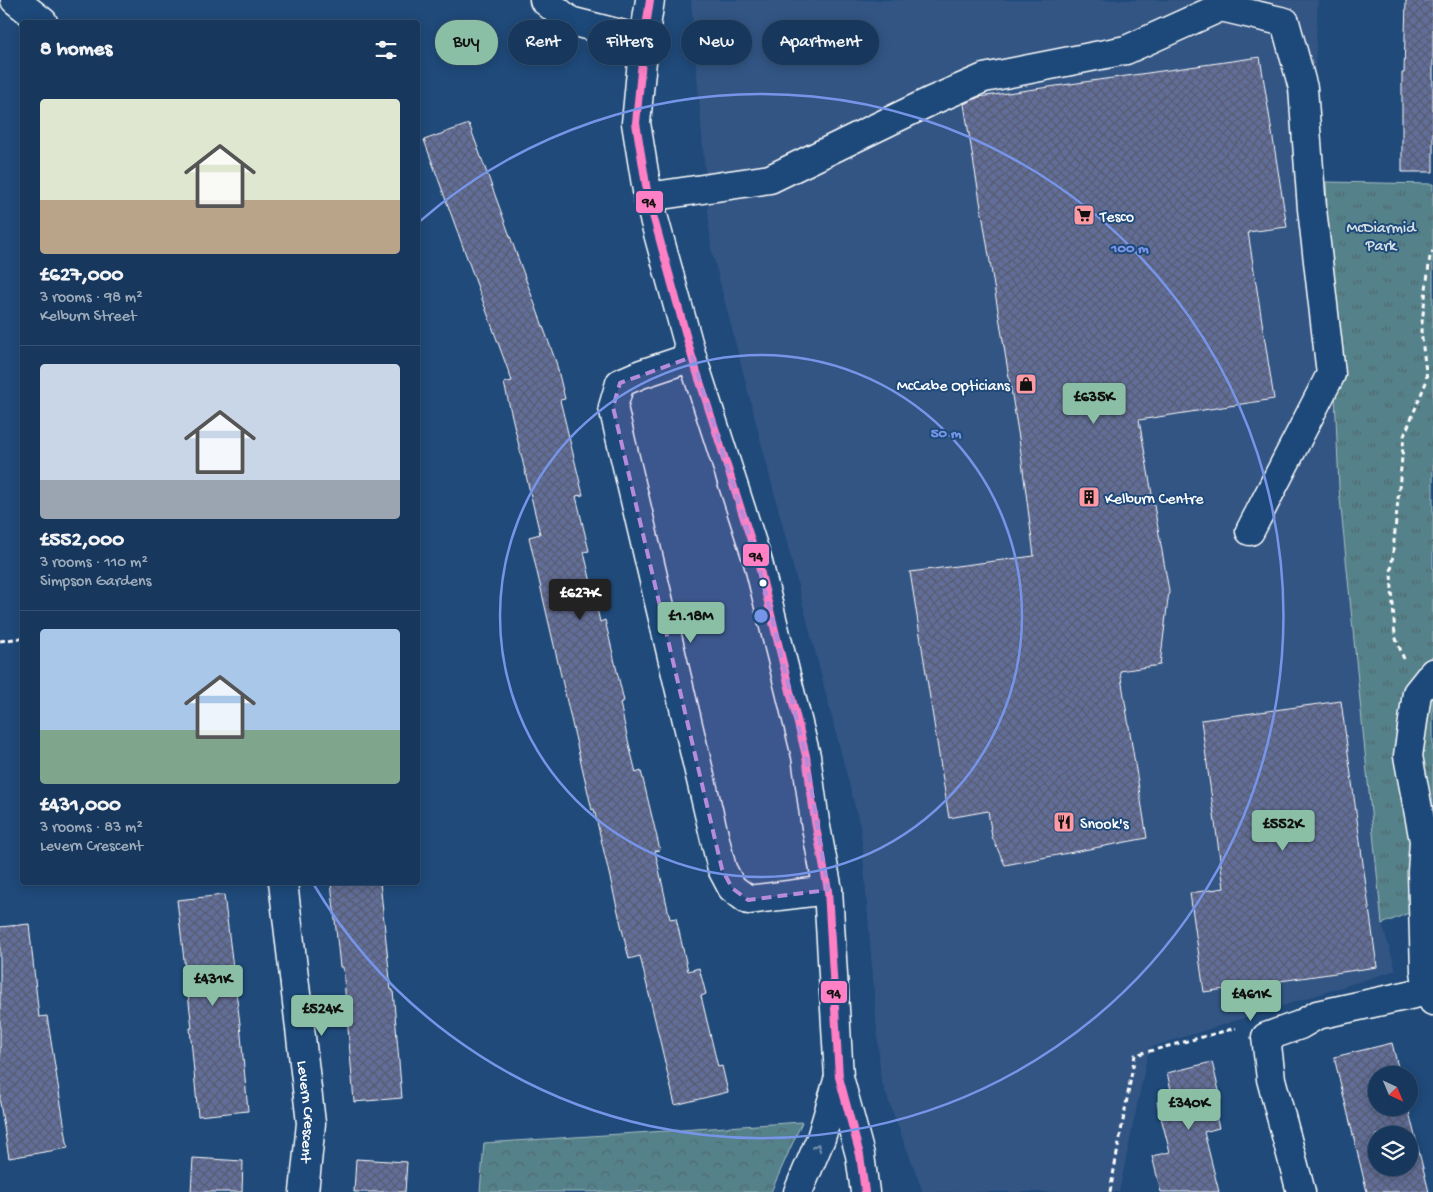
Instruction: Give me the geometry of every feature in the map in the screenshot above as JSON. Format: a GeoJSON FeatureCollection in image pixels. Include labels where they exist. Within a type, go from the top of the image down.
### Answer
{"type":"FeatureCollection","features":[{"type":"Feature","properties":{"kind":"street"},"geometry":{"type":"LineString","coordinates":[[15,0],[40,20]]}},
{"type":"Feature","properties":{"kind":"street"},"geometry":{"type":"LineString","coordinates":[[544,0],[570,21],[588,26]]}},
{"type":"Feature","properties":{"kind":"street"},"geometry":{"type":"LineString","coordinates":[[647,20],[650,0]]}},
{"type":"Feature","properties":{"kind":"street"},"geometry":{"type":"LineString","coordinates":[[648,197],[770,179],[922,105],[984,78],[1126,50],[1221,7],[1286,22],[1303,88],[1312,209],[1331,374],[1250,531]]}},
{"type":"Feature","properties":{"kind":"street"},"geometry":{"type":"LineString","coordinates":[[642,65],[636,123],[648,197],[692,357],[758,562],[806,756],[815,822],[828,890],[839,1078],[860,1155],[866,1192]]}},
{"type":"Feature","properties":{"kind":"street"},"geometry":{"type":"LineString","coordinates":[[692,357],[620,383],[613,406],[722,870],[732,888],[748,900],[828,890]]}},
{"type":"Feature","properties":{"kind":"street"},"geometry":{"type":"LineString","coordinates":[[1301,1192],[1271,1079],[1266,1037],[1300,1025],[1317,1015],[1429,988],[1422,872],[1424,841],[1408,756],[1425,683]]}},
{"type":"Feature","properties":{"kind":"street","name":"Levern Crescent"},"geometry":{"type":"LineString","coordinates":[[283,885],[311,1123],[304,1192]]}},
{"type":"Feature","properties":{"kind":"street"},"geometry":{"type":"LineString","coordinates":[[798,1192],[821,1138],[839,1078]]}},
{"type":"Feature","properties":{"kind":"path"},"geometry":{"type":"LineString","coordinates":[[1425,683],[1395,636],[1391,573],[1404,436],[1427,380],[1421,332],[1430,256],[1433,251]]}},
{"type":"Feature","properties":{"kind":"path"},"geometry":{"type":"LineString","coordinates":[[0,641],[20,638]]}},
{"type":"Feature","properties":{"kind":"path"},"geometry":{"type":"LineString","coordinates":[[1110,1192],[1135,1055],[1239,1028],[1266,1037]]}},
{"type":"Feature","properties":{"kind":"highlighted area"},"geometry":{"type":"Polygon","coordinates":[[[692,357],[758,562],[806,756],[828,890],[748,900],[732,888],[722,869],[613,407],[620,383],[692,357]]]}},
{"type":"Feature","properties":{"kind":"shaded area"},"geometry":{"type":"Polygon","coordinates":[[[691,0],[1318,0],[1310,179],[1326,182],[1382,924],[1396,970],[1149,1048],[1119,1192],[923,1192],[881,1081],[861,830],[711,248],[696,65],[752,65],[752,20],[693,20],[691,0]]]}},
{"type":"Feature","properties":{"kind":"green space","name":"McDiarmid Park"},"geometry":{"type":"Polygon","coordinates":[[[1326,182],[1433,184],[1433,903],[1382,924],[1339,488],[1326,182]]]}},
{"type":"Feature","properties":{"kind":"green space"},"geometry":{"type":"Polygon","coordinates":[[[802,1122],[771,1192],[480,1192],[484,1143],[802,1122]]]}},
{"type":"Feature","properties":{"kind":"building"},"geometry":{"type":"Polygon","coordinates":[[[1406,0],[1433,0],[1433,172],[1402,172],[1402,73],[1404,73],[1406,0]]]}},
{"type":"Feature","properties":{"kind":"building","name":"Kelburn Centre"},"geometry":{"type":"Polygon","coordinates":[[[1260,57],[1287,227],[1248,232],[1274,399],[1139,420],[1169,591],[1160,665],[1120,671],[1147,838],[1005,865],[992,837],[988,811],[949,818],[910,572],[1034,556],[1019,438],[964,104],[979,97],[1260,57]]]}},
{"type":"Feature","properties":{"kind":"building"},"geometry":{"type":"Polygon","coordinates":[[[469,124],[556,362],[565,399],[560,400],[583,495],[576,496],[589,551],[584,552],[600,622],[605,620],[624,701],[620,703],[627,736],[636,773],[641,771],[660,850],[655,851],[670,919],[676,918],[688,971],[699,968],[706,994],[701,996],[718,1067],[722,1066],[728,1092],[675,1105],[640,956],[629,959],[594,809],[592,810],[529,537],[540,534],[504,383],[512,381],[424,140],[469,124]]]}},
{"type":"Feature","properties":{"kind":"building"},"geometry":{"type":"Polygon","coordinates":[[[1341,701],[1377,967],[1204,992],[1190,893],[1224,888],[1201,720],[1341,701]]]}},
{"type":"Feature","properties":{"kind":"building"},"geometry":{"type":"Polygon","coordinates":[[[331,885],[380,885],[391,990],[393,990],[402,1098],[354,1102],[343,967],[340,967],[331,885]]]}},
{"type":"Feature","properties":{"kind":"building"},"geometry":{"type":"Polygon","coordinates":[[[224,895],[240,1024],[248,1111],[198,1116],[190,1028],[192,1028],[177,900],[224,895]]]}},
{"type":"Feature","properties":{"kind":"building"},"geometry":{"type":"Polygon","coordinates":[[[29,924],[39,1017],[47,1016],[68,1148],[9,1158],[0,1103],[0,927],[29,924]]]}},
{"type":"Feature","properties":{"kind":"building"},"geometry":{"type":"Polygon","coordinates":[[[1392,1043],[1398,1066],[1368,1066],[1368,1116],[1410,1116],[1412,1126],[1368,1126],[1368,1176],[1418,1176],[1418,1148],[1429,1192],[1367,1192],[1334,1057],[1392,1043]]]}},
{"type":"Feature","properties":{"kind":"building"},"geometry":{"type":"Polygon","coordinates":[[[1212,1062],[1221,1099],[1212,1101],[1219,1128],[1204,1132],[1219,1192],[1161,1192],[1152,1156],[1170,1152],[1157,1102],[1173,1098],[1167,1073],[1212,1062]]]}},
{"type":"Feature","properties":{"kind":"building"},"geometry":{"type":"Polygon","coordinates":[[[193,1158],[243,1161],[242,1192],[191,1192],[193,1158]]]}},
{"type":"Feature","properties":{"kind":"building"},"geometry":{"type":"Polygon","coordinates":[[[356,1159],[407,1162],[405,1192],[354,1192],[356,1159]]]}},
{"type":"Feature","properties":{"kind":"transit line","name":"94"},"geometry":{"type":"LineString","coordinates":[[650,0],[636,123],[648,197],[692,357],[758,562],[806,756],[815,822],[828,890],[839,1077],[860,1155],[865,1192]]}},
{"type":"Feature","properties":{"kind":"place","name":"Tesco"},"geometry":{"type":"Point","coordinates":[1084,215]}},
{"type":"Feature","properties":{"kind":"place","name":"McCabe Opticians"},"geometry":{"type":"Point","coordinates":[1026,384]}},
{"type":"Feature","properties":{"kind":"place","name":"Kelburn Centre"},"geometry":{"type":"Point","coordinates":[1089,497]}},
{"type":"Feature","properties":{"kind":"place","name":"Snook's"},"geometry":{"type":"Point","coordinates":[1064,822]}}]}
